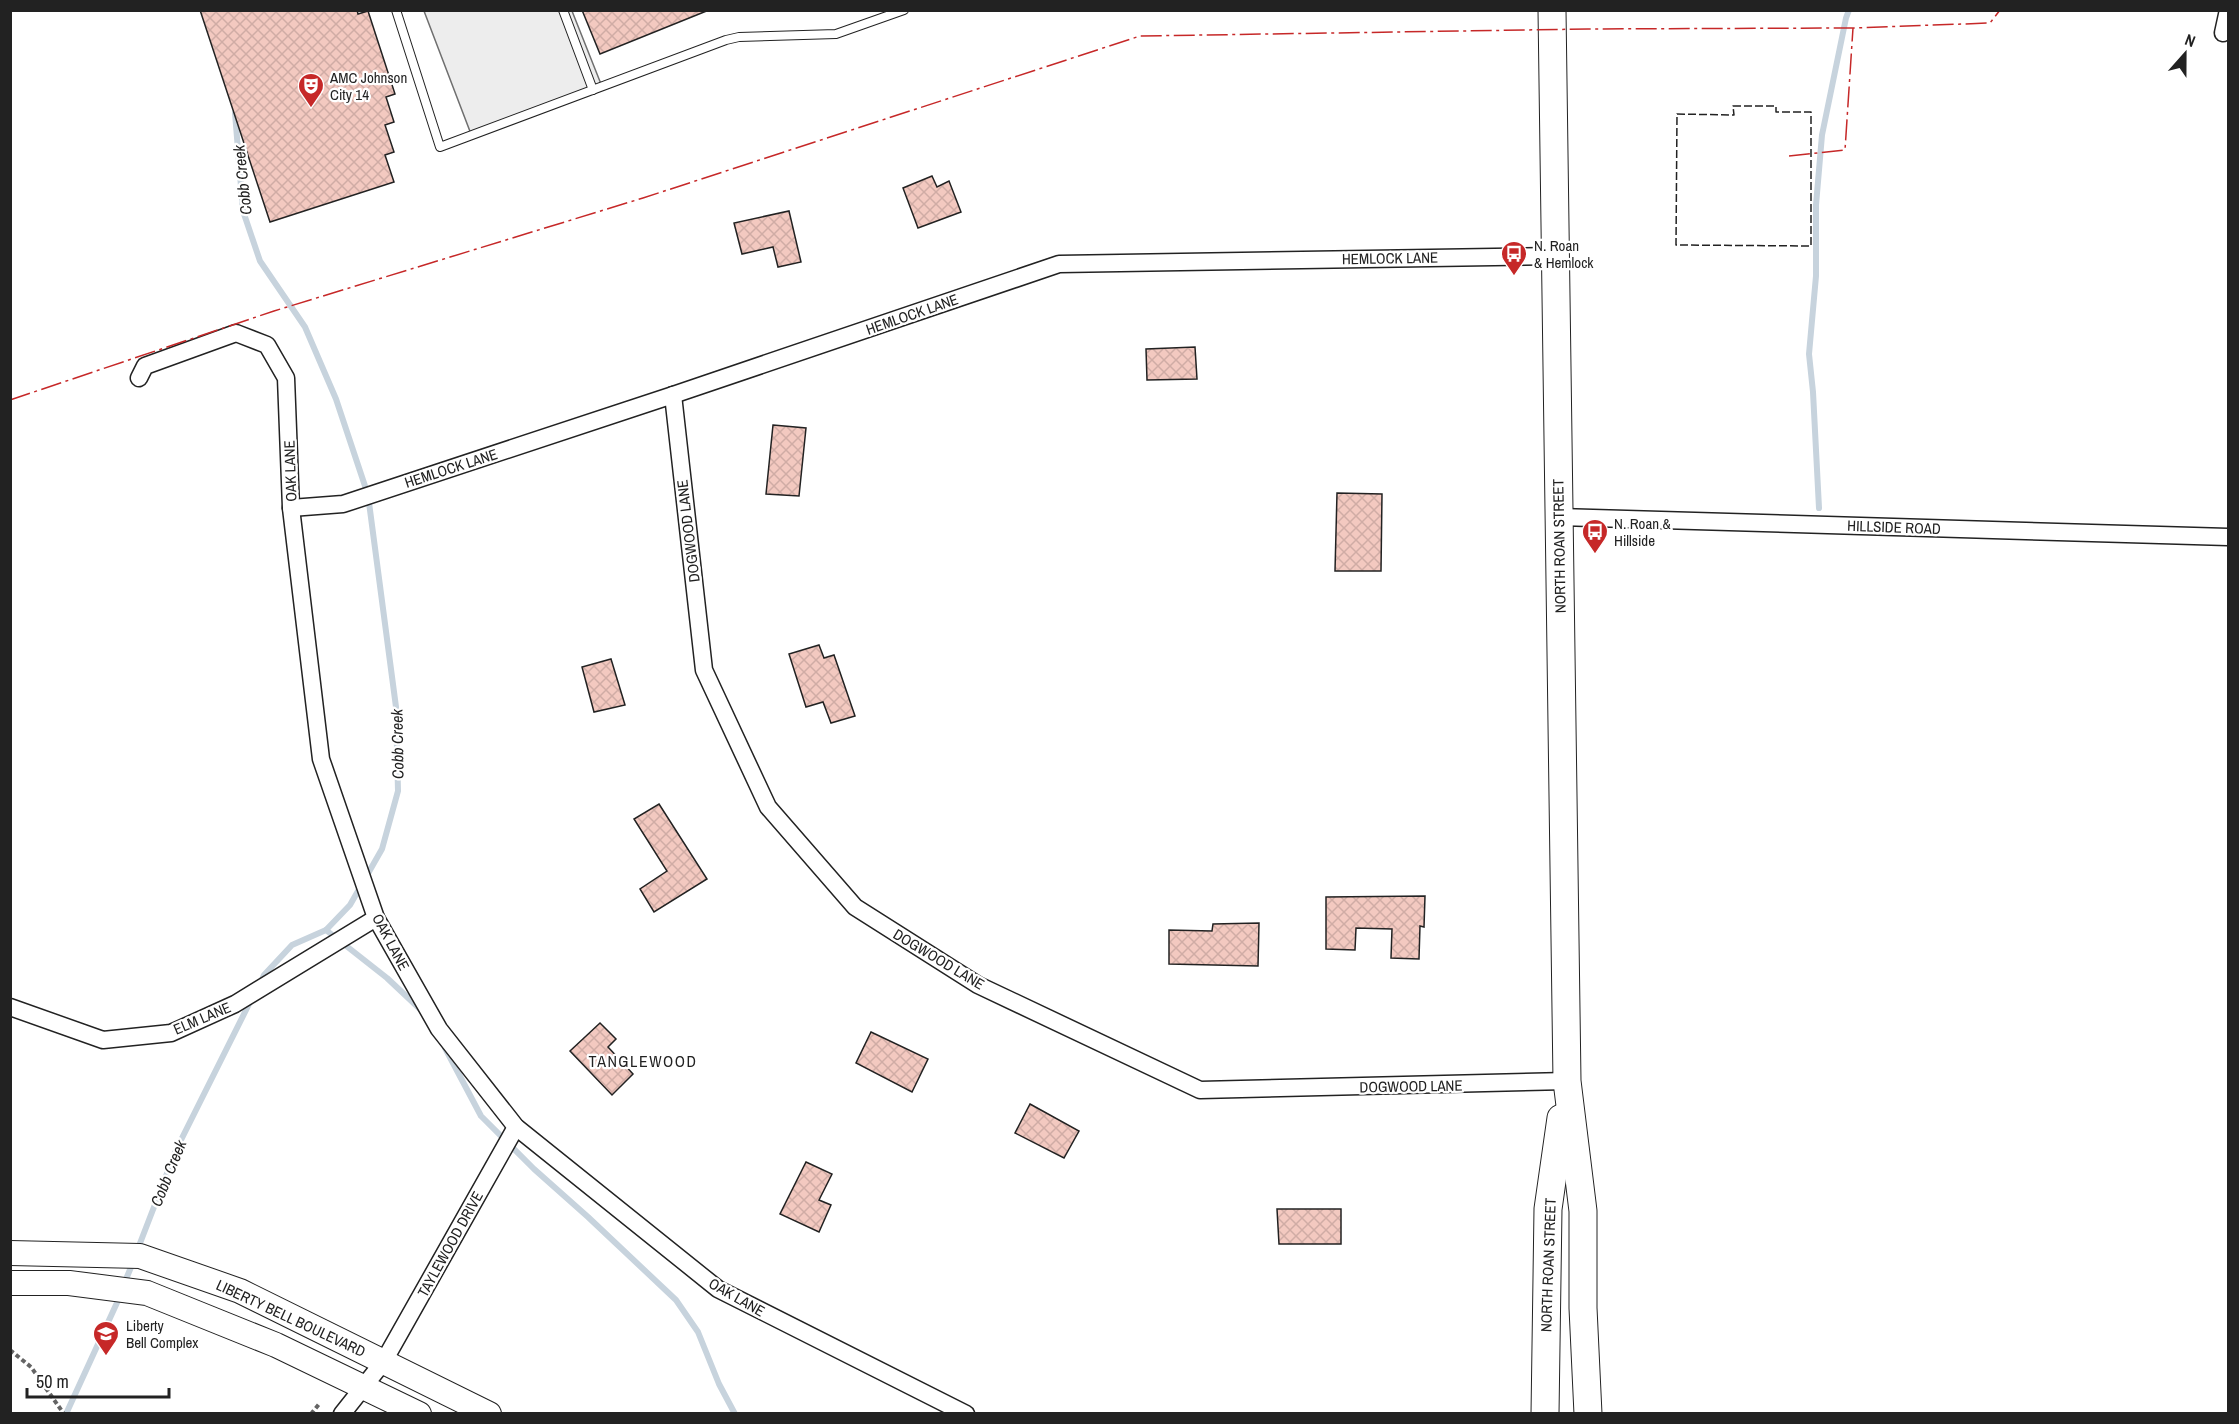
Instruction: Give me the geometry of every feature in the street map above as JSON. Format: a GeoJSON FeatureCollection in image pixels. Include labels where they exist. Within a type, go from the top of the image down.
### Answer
{"type":"FeatureCollection","features":[{"type":"Feature","properties":{"kind":"main road","name":"NORTH ROAN STREET"},"geometry":{"type":"LineString","coordinates":[[1552,10],[1567,1081],[1583,1211],[1583,1308],[1588,1413]]}},
{"type":"Feature","properties":{"kind":"main road","name":"NORTH ROAN STREET"},"geometry":{"type":"LineString","coordinates":[[1545,1413],[1548,1209],[1567,1081]]}},
{"type":"Feature","properties":{"kind":"street"},"geometry":{"type":"LineString","coordinates":[[2223,33],[2228,10]]}},
{"type":"Feature","properties":{"kind":"street","name":"HEMLOCK LANE"},"geometry":{"type":"LineString","coordinates":[[291,508],[343,504],[1059,264],[1556,256]]}},
{"type":"Feature","properties":{"kind":"street","name":"OAK LANE"},"geometry":{"type":"LineString","coordinates":[[139,378],[145,366],[236,333],[267,345],[286,378],[291,508],[321,759],[376,918],[439,1029],[516,1127],[718,1289],[966,1413]]}},
{"type":"Feature","properties":{"kind":"street","name":"DOGWOOD LANE"},"geometry":{"type":"LineString","coordinates":[[673,395],[704,670],[768,807],[855,907],[978,985],[1200,1090],[1567,1081]]}},
{"type":"Feature","properties":{"kind":"street","name":"HILLSIDE ROAD"},"geometry":{"type":"LineString","coordinates":[[1559,517],[2229,537]]}},
{"type":"Feature","properties":{"kind":"street","name":"ELM LANE"},"geometry":{"type":"LineString","coordinates":[[10,1006],[103,1040],[171,1033],[235,1004],[376,918]]}},
{"type":"Feature","properties":{"kind":"street","name":"TAYLEWOOD DRIVE"},"geometry":{"type":"LineString","coordinates":[[342,1413],[384,1361],[516,1127]]}},
{"type":"Feature","properties":{"kind":"street","name":"LIBERTY BELL BOULEVARD"},"geometry":{"type":"LineString","coordinates":[[10,1253],[140,1256],[240,1291],[489,1413]]}},
{"type":"Feature","properties":{"kind":"street","name":"LIBERTY BELL BOULEVARD"},"geometry":{"type":"LineString","coordinates":[[10,1283],[69,1283],[147,1293],[276,1345],[419,1413]]}},
{"type":"Feature","properties":{"kind":"lane"},"geometry":{"type":"LineString","coordinates":[[396,10],[440,147],[739,37],[836,34],[904,10]]}},
{"type":"Feature","properties":{"kind":"lane"},"geometry":{"type":"LineString","coordinates":[[563,10],[593,90]]}},
{"type":"Feature","properties":{"kind":"path"},"geometry":{"type":"LineString","coordinates":[[10,1350],[31,1367],[64,1413]]}},
{"type":"Feature","properties":{"kind":"path"},"geometry":{"type":"LineString","coordinates":[[311,1413],[319,1404]]}},
{"type":"Feature","properties":{"kind":"shaded area"},"geometry":{"type":"Polygon","coordinates":[[[424,11],[572,11],[601,84],[471,134],[424,11]]]}},
{"type":"Feature","properties":{"kind":"building","name":"AMC Johnson City 14"},"geometry":{"type":"Polygon","coordinates":[[[200,10],[357,10],[358,14],[368,11],[395,94],[386,97],[394,122],[385,125],[394,152],[385,155],[394,182],[270,222],[200,10]]]}},
{"type":"Feature","properties":{"kind":"building"},"geometry":{"type":"Polygon","coordinates":[[[582,10],[709,10],[600,54],[582,10]]]}},
{"type":"Feature","properties":{"kind":"building"},"geometry":{"type":"Polygon","coordinates":[[[932,176],[937,187],[949,181],[961,212],[918,228],[903,188],[932,176]]]}},
{"type":"Feature","properties":{"kind":"building"},"geometry":{"type":"Polygon","coordinates":[[[789,211],[801,262],[778,267],[773,247],[742,254],[734,223],[789,211]]]}},
{"type":"Feature","properties":{"kind":"building"},"geometry":{"type":"Polygon","coordinates":[[[1195,347],[1197,379],[1147,380],[1146,349],[1195,347]]]}},
{"type":"Feature","properties":{"kind":"building"},"geometry":{"type":"Polygon","coordinates":[[[773,425],[806,428],[799,496],[766,494],[773,425]]]}},
{"type":"Feature","properties":{"kind":"building"},"geometry":{"type":"Polygon","coordinates":[[[1337,493],[1382,494],[1381,571],[1335,571],[1337,493]]]}},
{"type":"Feature","properties":{"kind":"building"},"geometry":{"type":"Polygon","coordinates":[[[819,645],[824,658],[834,655],[855,716],[831,723],[823,702],[806,707],[789,654],[819,645]]]}},
{"type":"Feature","properties":{"kind":"building"},"geometry":{"type":"Polygon","coordinates":[[[611,659],[625,705],[594,712],[582,667],[611,659]]]}},
{"type":"Feature","properties":{"kind":"building"},"geometry":{"type":"Polygon","coordinates":[[[659,804],[707,879],[654,912],[640,889],[667,871],[634,819],[659,804]]]}},
{"type":"Feature","properties":{"kind":"building"},"geometry":{"type":"Polygon","coordinates":[[[1425,896],[1424,927],[1420,926],[1419,959],[1391,958],[1392,929],[1356,928],[1355,950],[1326,949],[1326,897],[1425,896]]]}},
{"type":"Feature","properties":{"kind":"building"},"geometry":{"type":"Polygon","coordinates":[[[1259,923],[1258,966],[1169,964],[1169,930],[1212,931],[1213,924],[1259,923]]]}},
{"type":"Feature","properties":{"kind":"building"},"geometry":{"type":"Polygon","coordinates":[[[600,1023],[616,1039],[608,1047],[633,1074],[612,1095],[570,1051],[600,1023]]]}},
{"type":"Feature","properties":{"kind":"building"},"geometry":{"type":"Polygon","coordinates":[[[871,1032],[928,1059],[912,1092],[856,1063],[871,1032]]]}},
{"type":"Feature","properties":{"kind":"building"},"geometry":{"type":"Polygon","coordinates":[[[1030,1104],[1079,1131],[1064,1158],[1015,1133],[1030,1104]]]}},
{"type":"Feature","properties":{"kind":"building"},"geometry":{"type":"Polygon","coordinates":[[[806,1162],[832,1174],[819,1200],[831,1205],[819,1232],[780,1214],[806,1162]]]}},
{"type":"Feature","properties":{"kind":"building"},"geometry":{"type":"Polygon","coordinates":[[[1277,1209],[1341,1209],[1341,1244],[1279,1244],[1277,1209]]]}},
{"type":"Feature","properties":{"kind":"waterway"},"geometry":{"type":"LineString","coordinates":[[1819,508],[1809,354],[1816,276],[1816,205],[1822,135],[1849,10]]}},
{"type":"Feature","properties":{"kind":"waterway","name":"Cobb Creek"},"geometry":{"type":"LineString","coordinates":[[235,113],[243,211],[260,261],[305,327],[336,399],[368,495],[396,707],[398,791],[382,849],[350,905],[326,930],[292,945],[264,975],[260,984]]}},
{"type":"Feature","properties":{"kind":"waterway"},"geometry":{"type":"LineString","coordinates":[[326,930],[387,978],[421,1010]]}},
{"type":"Feature","properties":{"kind":"waterway","name":"Cobb Creek"},"geometry":{"type":"LineString","coordinates":[[137,1251],[176,1150],[252,998]]}},
{"type":"Feature","properties":{"kind":"waterway"},"geometry":{"type":"LineString","coordinates":[[445,1048],[481,1116],[534,1169],[676,1300],[698,1332],[719,1384],[735,1414]]}},
{"type":"Feature","properties":{"kind":"waterway","name":"Cobb Creek"},"geometry":{"type":"LineString","coordinates":[[124,1284],[134,1260]]}},
{"type":"Feature","properties":{"kind":"waterway","name":"Cobb Creek"},"geometry":{"type":"LineString","coordinates":[[66,1414],[121,1294]]}},
{"type":"Feature","properties":{"kind":"fence"},"geometry":{"type":"LineString","coordinates":[[1733,106],[1776,106],[1776,112],[1811,112],[1811,246],[1676,245],[1677,114],[1734,115],[1733,106]]}},
{"type":"Feature","properties":{"kind":"power"},"geometry":{"type":"LineString","coordinates":[[10,400],[274,311],[643,198],[1140,36],[1588,29],[1853,28],[1990,23],[2000,10]]}},
{"type":"Feature","properties":{"kind":"power"},"geometry":{"type":"LineString","coordinates":[[1789,156],[1845,150],[1853,28]]}},
{"type":"Feature","properties":{"kind":"place","name":"AMC Johnson City 14"},"geometry":{"type":"Point","coordinates":[311,109]}},
{"type":"Feature","properties":{"kind":"place","name":"N. Roan & Hemlock"},"geometry":{"type":"Point","coordinates":[1514,277]}},
{"type":"Feature","properties":{"kind":"place","name":"N. Roan & Hillside"},"geometry":{"type":"Point","coordinates":[1595,555]}},
{"type":"Feature","properties":{"kind":"place","name":"Liberty Bell Complex"},"geometry":{"type":"Point","coordinates":[106,1357]}},
{"type":"Feature","properties":{"kind":"district","name":"TANGLEWOOD"},"geometry":{"type":"Point","coordinates":[643,1061]}}]}
